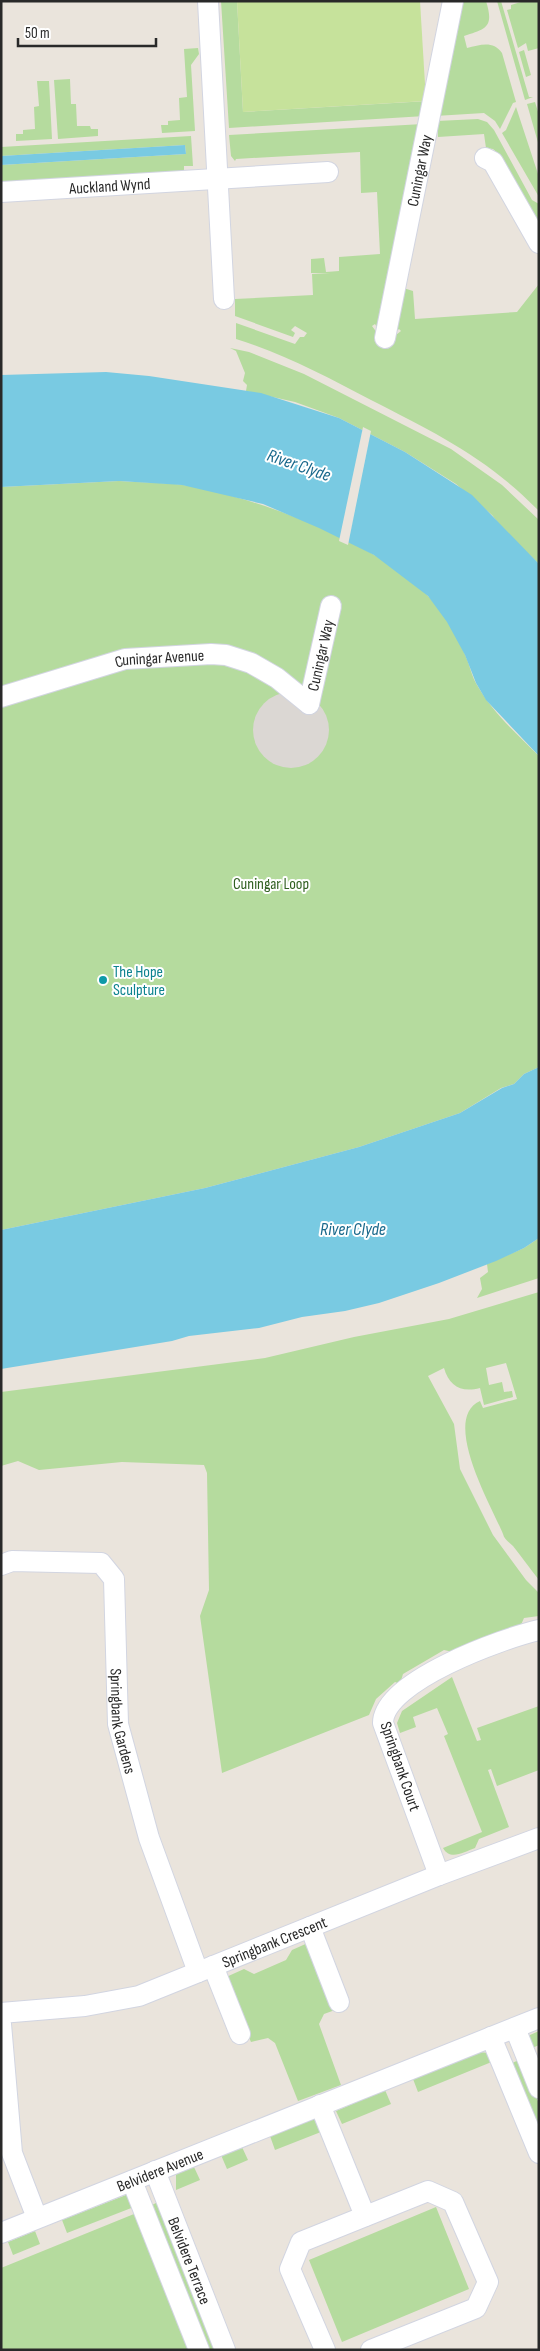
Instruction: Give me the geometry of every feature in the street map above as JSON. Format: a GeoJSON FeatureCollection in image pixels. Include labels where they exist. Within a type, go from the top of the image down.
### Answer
{"type":"FeatureCollection","features":[{"type":"Feature","properties":{"kind":"street"},"geometry":{"type":"LineString","coordinates":[[208,1],[224,299]]}},
{"type":"Feature","properties":{"kind":"street","name":"Cuningar Way"},"geometry":{"type":"LineString","coordinates":[[385,338],[454,1]]}},
{"type":"Feature","properties":{"kind":"street"},"geometry":{"type":"LineString","coordinates":[[485,158],[493,162],[539,243]]}},
{"type":"Feature","properties":{"kind":"street","name":"Auckland Wynd"},"geometry":{"type":"LineString","coordinates":[[1,192],[328,172]]}},
{"type":"Feature","properties":{"kind":"street","name":"Cuningar Way"},"geometry":{"type":"LineString","coordinates":[[309,704],[331,606]]}},
{"type":"Feature","properties":{"kind":"street","name":"Cuningar Avenue"},"geometry":{"type":"LineString","coordinates":[[1,697],[125,659],[211,654],[226,655],[251,663],[278,678],[309,704]]}},
{"type":"Feature","properties":{"kind":"street","name":"Springbank Gardens"},"geometry":{"type":"LineString","coordinates":[[1,1564],[12,1561],[101,1563],[114,1578],[118,1724],[149,1838],[206,1969],[240,2034]]}},
{"type":"Feature","properties":{"kind":"street","name":"Springbank Court"},"geometry":{"type":"LineString","coordinates":[[439,1875],[383,1722],[385,1709],[390,1702],[408,1689],[459,1659],[496,1642],[539,1630]]}},
{"type":"Feature","properties":{"kind":"street","name":"Springbank Crescent"},"geometry":{"type":"LineString","coordinates":[[1,2013],[84,2006],[139,1996],[439,1875],[539,1838]]}},
{"type":"Feature","properties":{"kind":"street"},"geometry":{"type":"LineString","coordinates":[[310,1927],[338,2002]]}},
{"type":"Feature","properties":{"kind":"street","name":"Belvidere Avenue"},"geometry":{"type":"LineString","coordinates":[[1,2233],[539,2018]]}},
{"type":"Feature","properties":{"kind":"street"},"geometry":{"type":"LineString","coordinates":[[1,2024],[12,2153],[37,2218]]}},
{"type":"Feature","properties":{"kind":"street"},"geometry":{"type":"LineString","coordinates":[[515,2028],[539,2088]]}},
{"type":"Feature","properties":{"kind":"street"},"geometry":{"type":"LineString","coordinates":[[491,2037],[539,2154]]}},
{"type":"Feature","properties":{"kind":"street"},"geometry":{"type":"LineString","coordinates":[[320,2105],[365,2216]]}},
{"type":"Feature","properties":{"kind":"street","name":"Belvidere Terrace"},"geometry":{"type":"LineString","coordinates":[[155,2171],[225,2350]]}},
{"type":"Feature","properties":{"kind":"street","name":"Belvidere Terrace"},"geometry":{"type":"LineString","coordinates":[[132,2181],[199,2350]]}},
{"type":"Feature","properties":{"kind":"street"},"geometry":{"type":"LineString","coordinates":[[325,2350],[290,2269],[301,2242],[428,2191],[453,2202],[488,2282],[476,2308],[371,2350]]}},
{"type":"Feature","properties":{"kind":"green space"},"geometry":{"type":"Polygon","coordinates":[[[221,1],[237,1],[243,112],[428,101],[425,116],[229,128],[221,1]]]}},
{"type":"Feature","properties":{"kind":"green space"},"geometry":{"type":"Polygon","coordinates":[[[237,1],[420,1],[426,101],[243,112],[237,1]]]}},
{"type":"Feature","properties":{"kind":"green space"},"geometry":{"type":"Polygon","coordinates":[[[458,1],[486,1],[489,16],[487,26],[464,36],[467,48],[486,44],[495,46],[502,53],[516,102],[513,103],[500,129],[495,121],[484,113],[435,116],[458,1]]]}},
{"type":"Feature","properties":{"kind":"green space"},"geometry":{"type":"Polygon","coordinates":[[[497,1],[501,1],[529,97],[533,97],[525,100],[497,1]]]}},
{"type":"Feature","properties":{"kind":"green space"},"geometry":{"type":"Polygon","coordinates":[[[524,1],[539,1],[539,48],[528,51],[526,43],[518,48],[507,10],[511,9],[511,5],[524,1]]]}},
{"type":"Feature","properties":{"kind":"green space"},"geometry":{"type":"Polygon","coordinates":[[[198,48],[199,54],[191,65],[195,131],[162,133],[161,125],[168,125],[168,121],[180,120],[179,98],[187,97],[184,49],[198,48]]]}},
{"type":"Feature","properties":{"kind":"green space"},"geometry":{"type":"Polygon","coordinates":[[[524,50],[531,75],[526,77],[519,52],[524,50]]]}},
{"type":"Feature","properties":{"kind":"green space"},"geometry":{"type":"Polygon","coordinates":[[[70,79],[71,104],[76,104],[77,126],[90,126],[91,129],[98,129],[98,136],[58,139],[54,80],[70,79]]]}},
{"type":"Feature","properties":{"kind":"green space"},"geometry":{"type":"Polygon","coordinates":[[[37,81],[49,81],[52,139],[16,141],[16,134],[23,134],[23,130],[35,129],[34,107],[39,106],[37,81]]]}},
{"type":"Feature","properties":{"kind":"green space"},"geometry":{"type":"Polygon","coordinates":[[[535,102],[539,115],[539,146],[527,104],[535,102]]]}},
{"type":"Feature","properties":{"kind":"green space"},"geometry":{"type":"Polygon","coordinates":[[[516,107],[539,177],[539,197],[502,133],[506,130],[516,107]]]}},
{"type":"Feature","properties":{"kind":"green space"},"geometry":{"type":"Polygon","coordinates":[[[478,119],[487,122],[494,130],[532,200],[539,204],[539,225],[501,156],[493,149],[486,148],[484,134],[438,137],[437,121],[478,119]]]}},
{"type":"Feature","properties":{"kind":"green space"},"geometry":{"type":"Polygon","coordinates":[[[423,124],[380,332],[375,324],[372,326],[380,337],[391,339],[401,331],[399,329],[392,335],[400,287],[413,291],[415,319],[517,312],[539,284],[539,511],[519,492],[480,461],[418,424],[305,366],[236,339],[236,323],[295,344],[300,337],[304,337],[307,333],[295,326],[291,330],[295,333],[293,337],[235,316],[235,299],[313,295],[312,274],[330,273],[311,273],[311,259],[324,258],[326,272],[339,271],[339,257],[380,254],[377,192],[361,193],[360,152],[236,159],[235,161],[231,156],[229,135],[423,124]]]}},
{"type":"Feature","properties":{"kind":"green space"},"geometry":{"type":"Polygon","coordinates":[[[191,136],[193,166],[184,166],[184,172],[1,183],[1,165],[186,154],[185,145],[1,156],[1,147],[191,136]]]}},
{"type":"Feature","properties":{"kind":"green space"},"geometry":{"type":"Polygon","coordinates":[[[230,348],[249,352],[304,374],[451,449],[502,485],[539,520],[539,564],[505,532],[492,515],[456,484],[405,452],[339,418],[295,402],[246,391],[247,385],[243,381],[245,373],[236,351],[230,348]]]}},
{"type":"Feature","properties":{"kind":"green space","name":"Cuningar Loop"},"geometry":{"type":"Polygon","coordinates":[[[119,481],[175,484],[212,491],[279,511],[314,525],[348,540],[406,576],[434,602],[445,617],[459,641],[474,679],[483,695],[506,723],[539,756],[539,1067],[524,1074],[514,1084],[501,1088],[460,1113],[359,1147],[205,1188],[1,1230],[1,487],[119,481]]]}},
{"type":"Feature","properties":{"kind":"green space"},"geometry":{"type":"Polygon","coordinates":[[[539,1238],[539,1278],[477,1298],[482,1289],[480,1278],[488,1272],[487,1264],[524,1248],[539,1238]]]}},
{"type":"Feature","properties":{"kind":"green space"},"geometry":{"type":"Polygon","coordinates":[[[539,1292],[539,1580],[504,1536],[481,1486],[467,1444],[465,1426],[469,1411],[480,1401],[483,1408],[517,1399],[506,1363],[486,1368],[489,1385],[502,1382],[504,1392],[512,1391],[513,1397],[484,1405],[480,1388],[467,1390],[457,1387],[449,1379],[444,1368],[428,1376],[454,1424],[460,1469],[493,1535],[526,1580],[539,1593],[539,1616],[524,1618],[520,1627],[453,1652],[444,1650],[403,1674],[400,1684],[395,1682],[376,1699],[369,1715],[222,1773],[200,1616],[209,1590],[207,1473],[204,1465],[122,1462],[39,1470],[18,1461],[1,1466],[1,1392],[265,1358],[354,1337],[449,1319],[539,1292]]]}},
{"type":"Feature","properties":{"kind":"green space"},"geometry":{"type":"Polygon","coordinates":[[[452,1677],[477,1741],[481,1740],[477,1728],[539,1706],[539,1770],[497,1786],[491,1769],[488,1770],[509,1827],[479,1839],[475,1848],[453,1855],[446,1852],[443,1848],[482,1832],[444,1736],[448,1734],[437,1708],[413,1717],[416,1727],[400,1733],[397,1723],[402,1711],[452,1677]]]}},
{"type":"Feature","properties":{"kind":"green space"},"geometry":{"type":"Polygon","coordinates":[[[310,1942],[335,2010],[324,2014],[319,2024],[341,2085],[298,2101],[275,2043],[268,2038],[251,2042],[224,1978],[244,1969],[254,1974],[286,1960],[292,1950],[310,1942]]]}},
{"type":"Feature","properties":{"kind":"green space"},"geometry":{"type":"Polygon","coordinates":[[[539,2031],[539,2045],[530,2049],[528,2042],[530,2035],[539,2031]]]}},
{"type":"Feature","properties":{"kind":"green space"},"geometry":{"type":"Polygon","coordinates":[[[479,2052],[488,2053],[494,2061],[418,2092],[413,2079],[479,2052]]]}},
{"type":"Feature","properties":{"kind":"green space"},"geometry":{"type":"Polygon","coordinates":[[[521,2059],[539,2104],[539,2137],[510,2064],[521,2059]]]}},
{"type":"Feature","properties":{"kind":"green space"},"geometry":{"type":"Polygon","coordinates":[[[385,2090],[391,2104],[342,2124],[336,2111],[385,2090]]]}},
{"type":"Feature","properties":{"kind":"green space"},"geometry":{"type":"Polygon","coordinates":[[[320,2116],[326,2130],[275,2150],[270,2136],[320,2116]]]}},
{"type":"Feature","properties":{"kind":"green space"},"geometry":{"type":"Polygon","coordinates":[[[242,2147],[248,2160],[227,2169],[221,2155],[242,2147]]]}},
{"type":"Feature","properties":{"kind":"green space"},"geometry":{"type":"Polygon","coordinates":[[[194,2167],[200,2180],[176,2190],[176,2174],[194,2167]]]}},
{"type":"Feature","properties":{"kind":"green space"},"geometry":{"type":"Polygon","coordinates":[[[126,2195],[139,2205],[67,2233],[62,2220],[126,2195]]]}},
{"type":"Feature","properties":{"kind":"green space"},"geometry":{"type":"Polygon","coordinates":[[[160,2201],[221,2350],[210,2350],[152,2205],[160,2201]]]}},
{"type":"Feature","properties":{"kind":"green space"},"geometry":{"type":"Polygon","coordinates":[[[436,2207],[469,2289],[342,2342],[309,2260],[436,2207]]]}},
{"type":"Feature","properties":{"kind":"green space"},"geometry":{"type":"Polygon","coordinates":[[[134,2214],[188,2350],[1,2350],[1,2268],[134,2214]]]}},
{"type":"Feature","properties":{"kind":"green space"},"geometry":{"type":"Polygon","coordinates":[[[35,2231],[40,2244],[13,2255],[8,2242],[35,2231]]]}},
{"type":"Feature","properties":{"kind":"shaded area"},"geometry":{"type":"Polygon","coordinates":[[[291,692],[306,695],[318,703],[326,715],[329,730],[326,745],[318,757],[306,765],[291,768],[276,765],[264,757],[256,745],[253,730],[256,715],[264,703],[276,695],[291,692]]]}},
{"type":"Feature","properties":{"kind":"water"},"geometry":{"type":"Polygon","coordinates":[[[185,145],[186,154],[1,165],[1,156],[185,145]]]}},
{"type":"Feature","properties":{"kind":"water","name":"River Clyde"},"geometry":{"type":"Polygon","coordinates":[[[106,372],[149,376],[261,393],[339,418],[405,452],[472,495],[539,564],[539,756],[486,700],[447,622],[428,596],[374,555],[319,528],[263,504],[182,485],[119,481],[1,487],[1,375],[106,372]]]}},
{"type":"Feature","properties":{"kind":"water","name":"River Clyde"},"geometry":{"type":"Polygon","coordinates":[[[539,1067],[539,1238],[524,1248],[439,1283],[379,1303],[345,1311],[302,1317],[259,1328],[189,1336],[172,1341],[1,1369],[1,1230],[205,1188],[359,1147],[460,1113],[502,1088],[514,1084],[524,1074],[539,1067]]]}},
{"type":"Feature","properties":{"kind":"pier"},"geometry":{"type":"Polygon","coordinates":[[[363,427],[371,431],[348,545],[339,541],[363,427]]]}},
{"type":"Feature","properties":{"kind":"place","name":"The Hope Sculpture"},"geometry":{"type":"Point","coordinates":[103,980]}}]}
